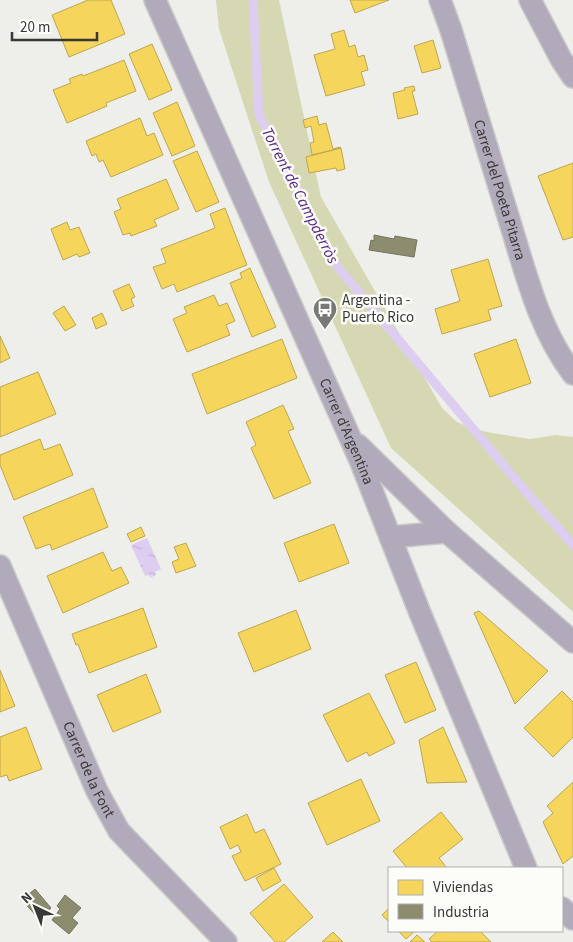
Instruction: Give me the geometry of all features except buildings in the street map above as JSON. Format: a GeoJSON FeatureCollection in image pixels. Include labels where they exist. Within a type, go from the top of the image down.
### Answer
{"type":"FeatureCollection","features":[{"type":"Feature","properties":{"kind":"street","name":"Carrer d'Argentina"},"geometry":{"type":"LineString","coordinates":[[155,0],[350,438],[526,867]]}},
{"type":"Feature","properties":{"kind":"street","name":"Carrer del Poeta Pitarra"},"geometry":{"type":"LineString","coordinates":[[440,0],[523,264],[544,324],[563,360],[573,374]]}},
{"type":"Feature","properties":{"kind":"street"},"geometry":{"type":"LineString","coordinates":[[530,0],[561,59],[573,77]]}},
{"type":"Feature","properties":{"kind":"street"},"geometry":{"type":"LineString","coordinates":[[350,438],[448,532],[573,642]]}},
{"type":"Feature","properties":{"kind":"street"},"geometry":{"type":"LineString","coordinates":[[390,537],[448,532]]}},
{"type":"Feature","properties":{"kind":"street","name":"Carrer de la Font"},"geometry":{"type":"LineString","coordinates":[[0,566],[97,791],[119,831],[226,942]]}},
{"type":"Feature","properties":{"kind":"street"},"geometry":{"type":"LineString","coordinates":[[563,909],[573,918]]}},
{"type":"Feature","properties":{"kind":"green space"},"geometry":{"type":"Polygon","coordinates":[[[216,0],[279,0],[321,197],[442,408],[457,422],[474,429],[492,433],[530,439],[556,435],[573,437],[573,612],[391,448],[269,182],[219,29],[216,0]]]}},
{"type":"Feature","properties":{"kind":"water"},"geometry":{"type":"Polygon","coordinates":[[[147,538],[161,569],[150,578],[149,575],[145,576],[131,545],[147,538]]]}},
{"type":"Feature","properties":{"kind":"waterway","name":"Torrent de Campderròs"},"geometry":{"type":"LineString","coordinates":[[253,0],[259,115],[335,264],[573,545]]}},
{"type":"Feature","properties":{"kind":"place","name":"Argentina - Puerto Rico"},"geometry":{"type":"Point","coordinates":[325,330]}}]}
